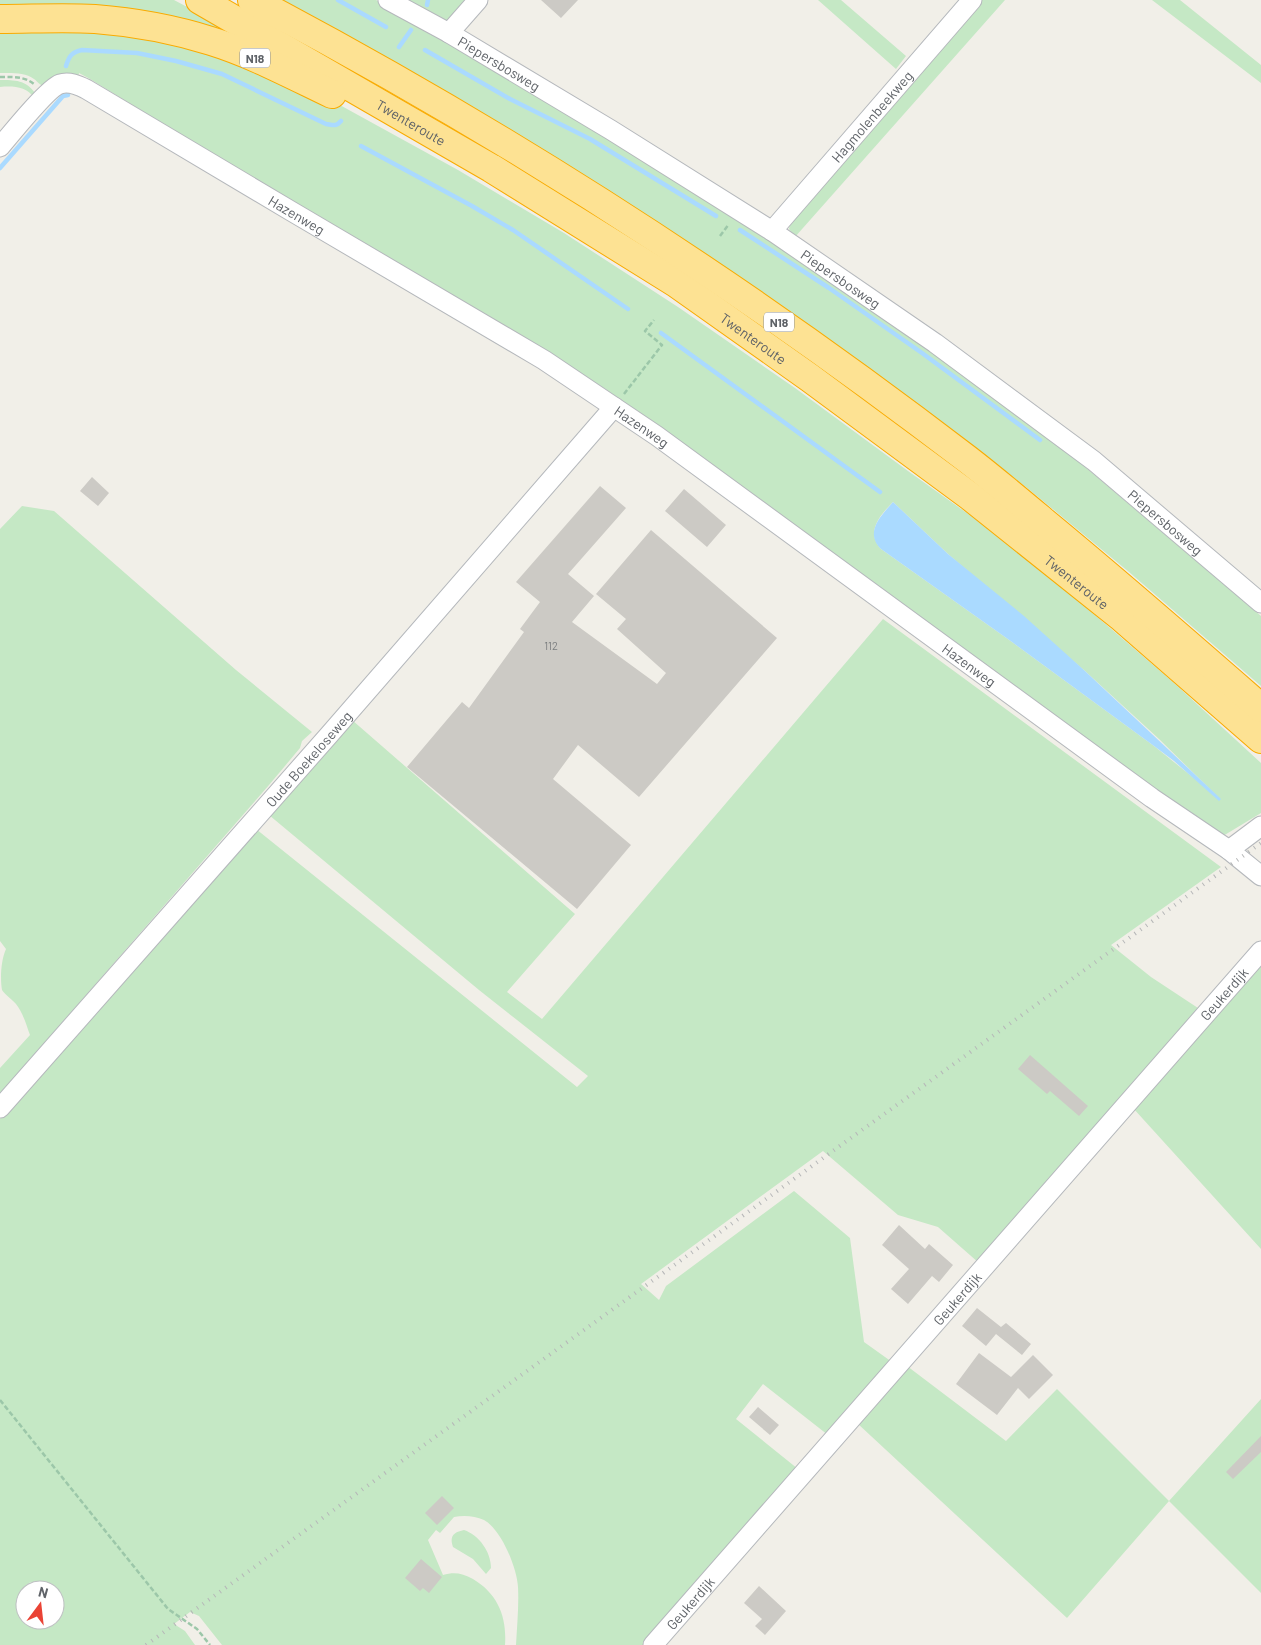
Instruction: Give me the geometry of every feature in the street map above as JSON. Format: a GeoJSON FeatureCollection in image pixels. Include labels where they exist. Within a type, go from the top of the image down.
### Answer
{"type":"FeatureCollection","features":[{"type":"Feature","properties":{"kind":"highway","name":"Twenteroute"},"geometry":{"type":"LineString","coordinates":[[200,0],[492,168],[676,284],[890,436],[972,497],[1067,573],[1203,687],[1261,739]]}},
{"type":"Feature","properties":{"kind":"highway","name":"Twenteroute"},"geometry":{"type":"LineString","coordinates":[[252,0],[493,136],[616,213],[812,344],[969,461],[1134,597],[1261,708]]}},
{"type":"Feature","properties":{"kind":"highway","name":"N18"},"geometry":{"type":"LineString","coordinates":[[0,19],[94,19],[170,30],[210,41],[278,68],[366,111],[492,168]]}},
{"type":"Feature","properties":{"kind":"street","name":"Piepersbosweg"},"geometry":{"type":"LineString","coordinates":[[388,0],[449,33],[612,130],[772,231],[935,342],[1094,461],[1261,603]]}},
{"type":"Feature","properties":{"kind":"street"},"geometry":{"type":"LineString","coordinates":[[449,33],[478,0]]}},
{"type":"Feature","properties":{"kind":"street","name":"Hagmolenbeekweg"},"geometry":{"type":"LineString","coordinates":[[772,231],[972,0]]}},
{"type":"Feature","properties":{"kind":"street","name":"Hazenweg"},"geometry":{"type":"LineString","coordinates":[[0,147],[46,95],[60,84],[72,83],[86,88],[544,360],[657,436],[1152,798],[1229,850],[1260,874]]}},
{"type":"Feature","properties":{"kind":"street","name":"Oude Boekeloseweg"},"geometry":{"type":"LineString","coordinates":[[0,1108],[329,735],[614,407]]}},
{"type":"Feature","properties":{"kind":"street"},"geometry":{"type":"LineString","coordinates":[[1229,850],[1261,826]]}},
{"type":"Feature","properties":{"kind":"street","name":"Geukerdijk"},"geometry":{"type":"LineString","coordinates":[[653,1645],[1261,951]]}},
{"type":"Feature","properties":{"kind":"path"},"geometry":{"type":"LineString","coordinates":[[0,77],[25,78],[33,82],[46,95]]}},
{"type":"Feature","properties":{"kind":"path"},"geometry":{"type":"LineString","coordinates":[[614,407],[662,345],[645,331],[654,320]]}},
{"type":"Feature","properties":{"kind":"path"},"geometry":{"type":"LineString","coordinates":[[0,1400],[168,1609],[197,1628],[210,1645]]}},
{"type":"Feature","properties":{"kind":"green space"},"geometry":{"type":"Polygon","coordinates":[[[0,0],[174,0],[208,18],[270,59],[0,14],[0,0]]]}},
{"type":"Feature","properties":{"kind":"green space"},"geometry":{"type":"Polygon","coordinates":[[[274,0],[376,0],[446,39],[742,218],[933,350],[1077,460],[1261,616],[1261,686],[1129,572],[1026,487],[866,366],[774,301],[692,248],[274,0]]]}},
{"type":"Feature","properties":{"kind":"green space"},"geometry":{"type":"Polygon","coordinates":[[[394,0],[468,0],[445,25],[394,0]]]}},
{"type":"Feature","properties":{"kind":"green space"},"geometry":{"type":"Polygon","coordinates":[[[818,0],[841,0],[906,56],[896,69],[818,0]]]}},
{"type":"Feature","properties":{"kind":"green space"},"geometry":{"type":"Polygon","coordinates":[[[981,0],[1005,0],[795,237],[789,229],[791,218],[981,0]]]}},
{"type":"Feature","properties":{"kind":"green space"},"geometry":{"type":"Polygon","coordinates":[[[1152,0],[1180,0],[1261,65],[1261,83],[1152,0]]]}},
{"type":"Feature","properties":{"kind":"green space"},"geometry":{"type":"Polygon","coordinates":[[[0,23],[168,35],[318,93],[458,170],[564,233],[678,307],[795,388],[971,516],[1067,591],[1173,682],[1261,763],[1261,813],[1223,836],[1072,735],[604,388],[274,192],[90,79],[79,73],[78,78],[45,86],[26,75],[0,73],[0,23]],[[893,502],[883,512],[876,524],[874,536],[876,543],[881,549],[1154,746],[1220,799],[1159,739],[1085,671],[948,554],[893,502]]]}},
{"type":"Feature","properties":{"kind":"green space"},"geometry":{"type":"Polygon","coordinates":[[[0,80],[15,81],[28,85],[35,93],[34,98],[23,89],[0,87],[0,80]]]}},
{"type":"Feature","properties":{"kind":"green space"},"geometry":{"type":"Polygon","coordinates":[[[22,506],[54,511],[236,670],[312,732],[302,741],[300,748],[269,785],[0,1094],[0,1068],[30,1035],[18,1007],[2,990],[1,969],[6,949],[0,941],[0,529],[22,506]]]}},
{"type":"Feature","properties":{"kind":"green space"},"geometry":{"type":"Polygon","coordinates":[[[883,619],[1221,867],[1111,945],[1151,977],[1201,1010],[979,1263],[938,1227],[898,1215],[823,1151],[641,1284],[659,1300],[666,1286],[794,1191],[850,1238],[864,1342],[892,1362],[828,1435],[763,1384],[736,1419],[798,1469],[645,1645],[516,1645],[518,1587],[512,1561],[497,1532],[491,1525],[484,1520],[466,1516],[454,1517],[440,1533],[436,1530],[428,1540],[443,1575],[462,1574],[469,1577],[482,1585],[495,1599],[504,1625],[505,1645],[222,1645],[199,1616],[190,1612],[174,1624],[185,1631],[195,1645],[0,1645],[0,1119],[210,878],[256,829],[577,1087],[588,1076],[479,990],[269,815],[352,720],[575,914],[507,992],[542,1019],[883,619]]]}},
{"type":"Feature","properties":{"kind":"green space"},"geometry":{"type":"Polygon","coordinates":[[[1261,963],[1261,1249],[1133,1108],[1261,963]]]}},
{"type":"Feature","properties":{"kind":"green space"},"geometry":{"type":"Polygon","coordinates":[[[907,1366],[1006,1441],[1057,1389],[1169,1501],[1067,1618],[857,1423],[907,1366]]]}},
{"type":"Feature","properties":{"kind":"green space"},"geometry":{"type":"Polygon","coordinates":[[[1261,1399],[1261,1593],[1169,1501],[1261,1399]]]}},
{"type":"Feature","properties":{"kind":"green space"},"geometry":{"type":"Polygon","coordinates":[[[464,1530],[479,1540],[489,1556],[491,1568],[486,1574],[473,1559],[453,1547],[453,1535],[464,1530]]]}},
{"type":"Feature","properties":{"kind":"water"},"geometry":{"type":"Polygon","coordinates":[[[893,502],[948,554],[1024,616],[1085,671],[1221,799],[1219,801],[1154,746],[881,549],[876,543],[874,530],[879,519],[893,502]]]}},
{"type":"Feature","properties":{"kind":"building"},"geometry":{"type":"Polygon","coordinates":[[[541,0],[578,0],[561,18],[541,0]]]}},
{"type":"Feature","properties":{"kind":"building"},"geometry":{"type":"Polygon","coordinates":[[[92,477],[109,493],[98,506],[80,491],[92,477]]]}},
{"type":"Feature","properties":{"kind":"building"},"geometry":{"type":"Polygon","coordinates":[[[600,486],[626,508],[568,574],[594,596],[572,622],[657,684],[666,673],[617,629],[626,619],[596,594],[651,530],[777,638],[639,797],[578,745],[553,779],[631,845],[577,909],[407,767],[462,702],[469,708],[524,632],[520,629],[540,602],[516,582],[600,486]]]}},
{"type":"Feature","properties":{"kind":"building"},"geometry":{"type":"Polygon","coordinates":[[[684,489],[726,525],[707,547],[665,511],[684,489]]]}},
{"type":"Feature","properties":{"kind":"building"},"geometry":{"type":"Polygon","coordinates":[[[1030,1055],[1088,1106],[1079,1116],[1050,1091],[1047,1094],[1018,1069],[1030,1055]]]}},
{"type":"Feature","properties":{"kind":"building"},"geometry":{"type":"Polygon","coordinates":[[[899,1225],[925,1249],[929,1244],[953,1265],[939,1282],[932,1276],[908,1304],[891,1289],[909,1269],[882,1245],[899,1225]]]}},
{"type":"Feature","properties":{"kind":"building"},"geometry":{"type":"Polygon","coordinates":[[[977,1308],[1001,1327],[1006,1323],[1031,1344],[1022,1355],[996,1334],[986,1346],[962,1326],[977,1308]]]}},
{"type":"Feature","properties":{"kind":"building"},"geometry":{"type":"Polygon","coordinates":[[[979,1353],[1011,1377],[1033,1355],[1053,1375],[1029,1399],[1018,1388],[997,1415],[956,1384],[979,1353]]]}},
{"type":"Feature","properties":{"kind":"building"},"geometry":{"type":"Polygon","coordinates":[[[758,1407],[779,1425],[770,1435],[749,1417],[758,1407]]]}},
{"type":"Feature","properties":{"kind":"building"},"geometry":{"type":"Polygon","coordinates":[[[1261,1436],[1261,1452],[1233,1479],[1226,1472],[1261,1436]]]}},
{"type":"Feature","properties":{"kind":"building"},"geometry":{"type":"Polygon","coordinates":[[[442,1496],[454,1508],[437,1525],[425,1513],[442,1496]]]}},
{"type":"Feature","properties":{"kind":"building"},"geometry":{"type":"Polygon","coordinates":[[[421,1559],[442,1577],[429,1593],[423,1588],[420,1591],[405,1578],[421,1559]]]}},
{"type":"Feature","properties":{"kind":"building"},"geometry":{"type":"Polygon","coordinates":[[[759,1586],[786,1611],[765,1635],[755,1626],[762,1619],[744,1603],[759,1586]]]}},
{"type":"Feature","properties":{"kind":"waterway"},"geometry":{"type":"LineString","coordinates":[[338,0],[386,27]]}},
{"type":"Feature","properties":{"kind":"waterway"},"geometry":{"type":"LineString","coordinates":[[427,5],[428,0]]}},
{"type":"Feature","properties":{"kind":"waterway"},"geometry":{"type":"LineString","coordinates":[[399,47],[411,30]]}},
{"type":"Feature","properties":{"kind":"waterway"},"geometry":{"type":"LineString","coordinates":[[66,66],[71,55],[82,50],[137,53],[176,61],[222,74],[326,124],[336,125],[341,121]]}},
{"type":"Feature","properties":{"kind":"waterway"},"geometry":{"type":"LineString","coordinates":[[425,50],[510,99],[590,139],[716,216]]}},
{"type":"Feature","properties":{"kind":"waterway"},"geometry":{"type":"LineString","coordinates":[[0,168],[63,96],[68,95]]}},
{"type":"Feature","properties":{"kind":"waterway"},"geometry":{"type":"LineString","coordinates":[[361,146],[513,230],[628,309]]}},
{"type":"Feature","properties":{"kind":"waterway"},"geometry":{"type":"LineString","coordinates":[[740,230],[829,288],[922,353],[1040,440]]}},
{"type":"Feature","properties":{"kind":"waterway"},"geometry":{"type":"LineString","coordinates":[[661,333],[880,492]]}},
{"type":"Feature","properties":{"kind":"railway"},"geometry":{"type":"LineString","coordinates":[[146,1645],[1261,843]]}}]}
